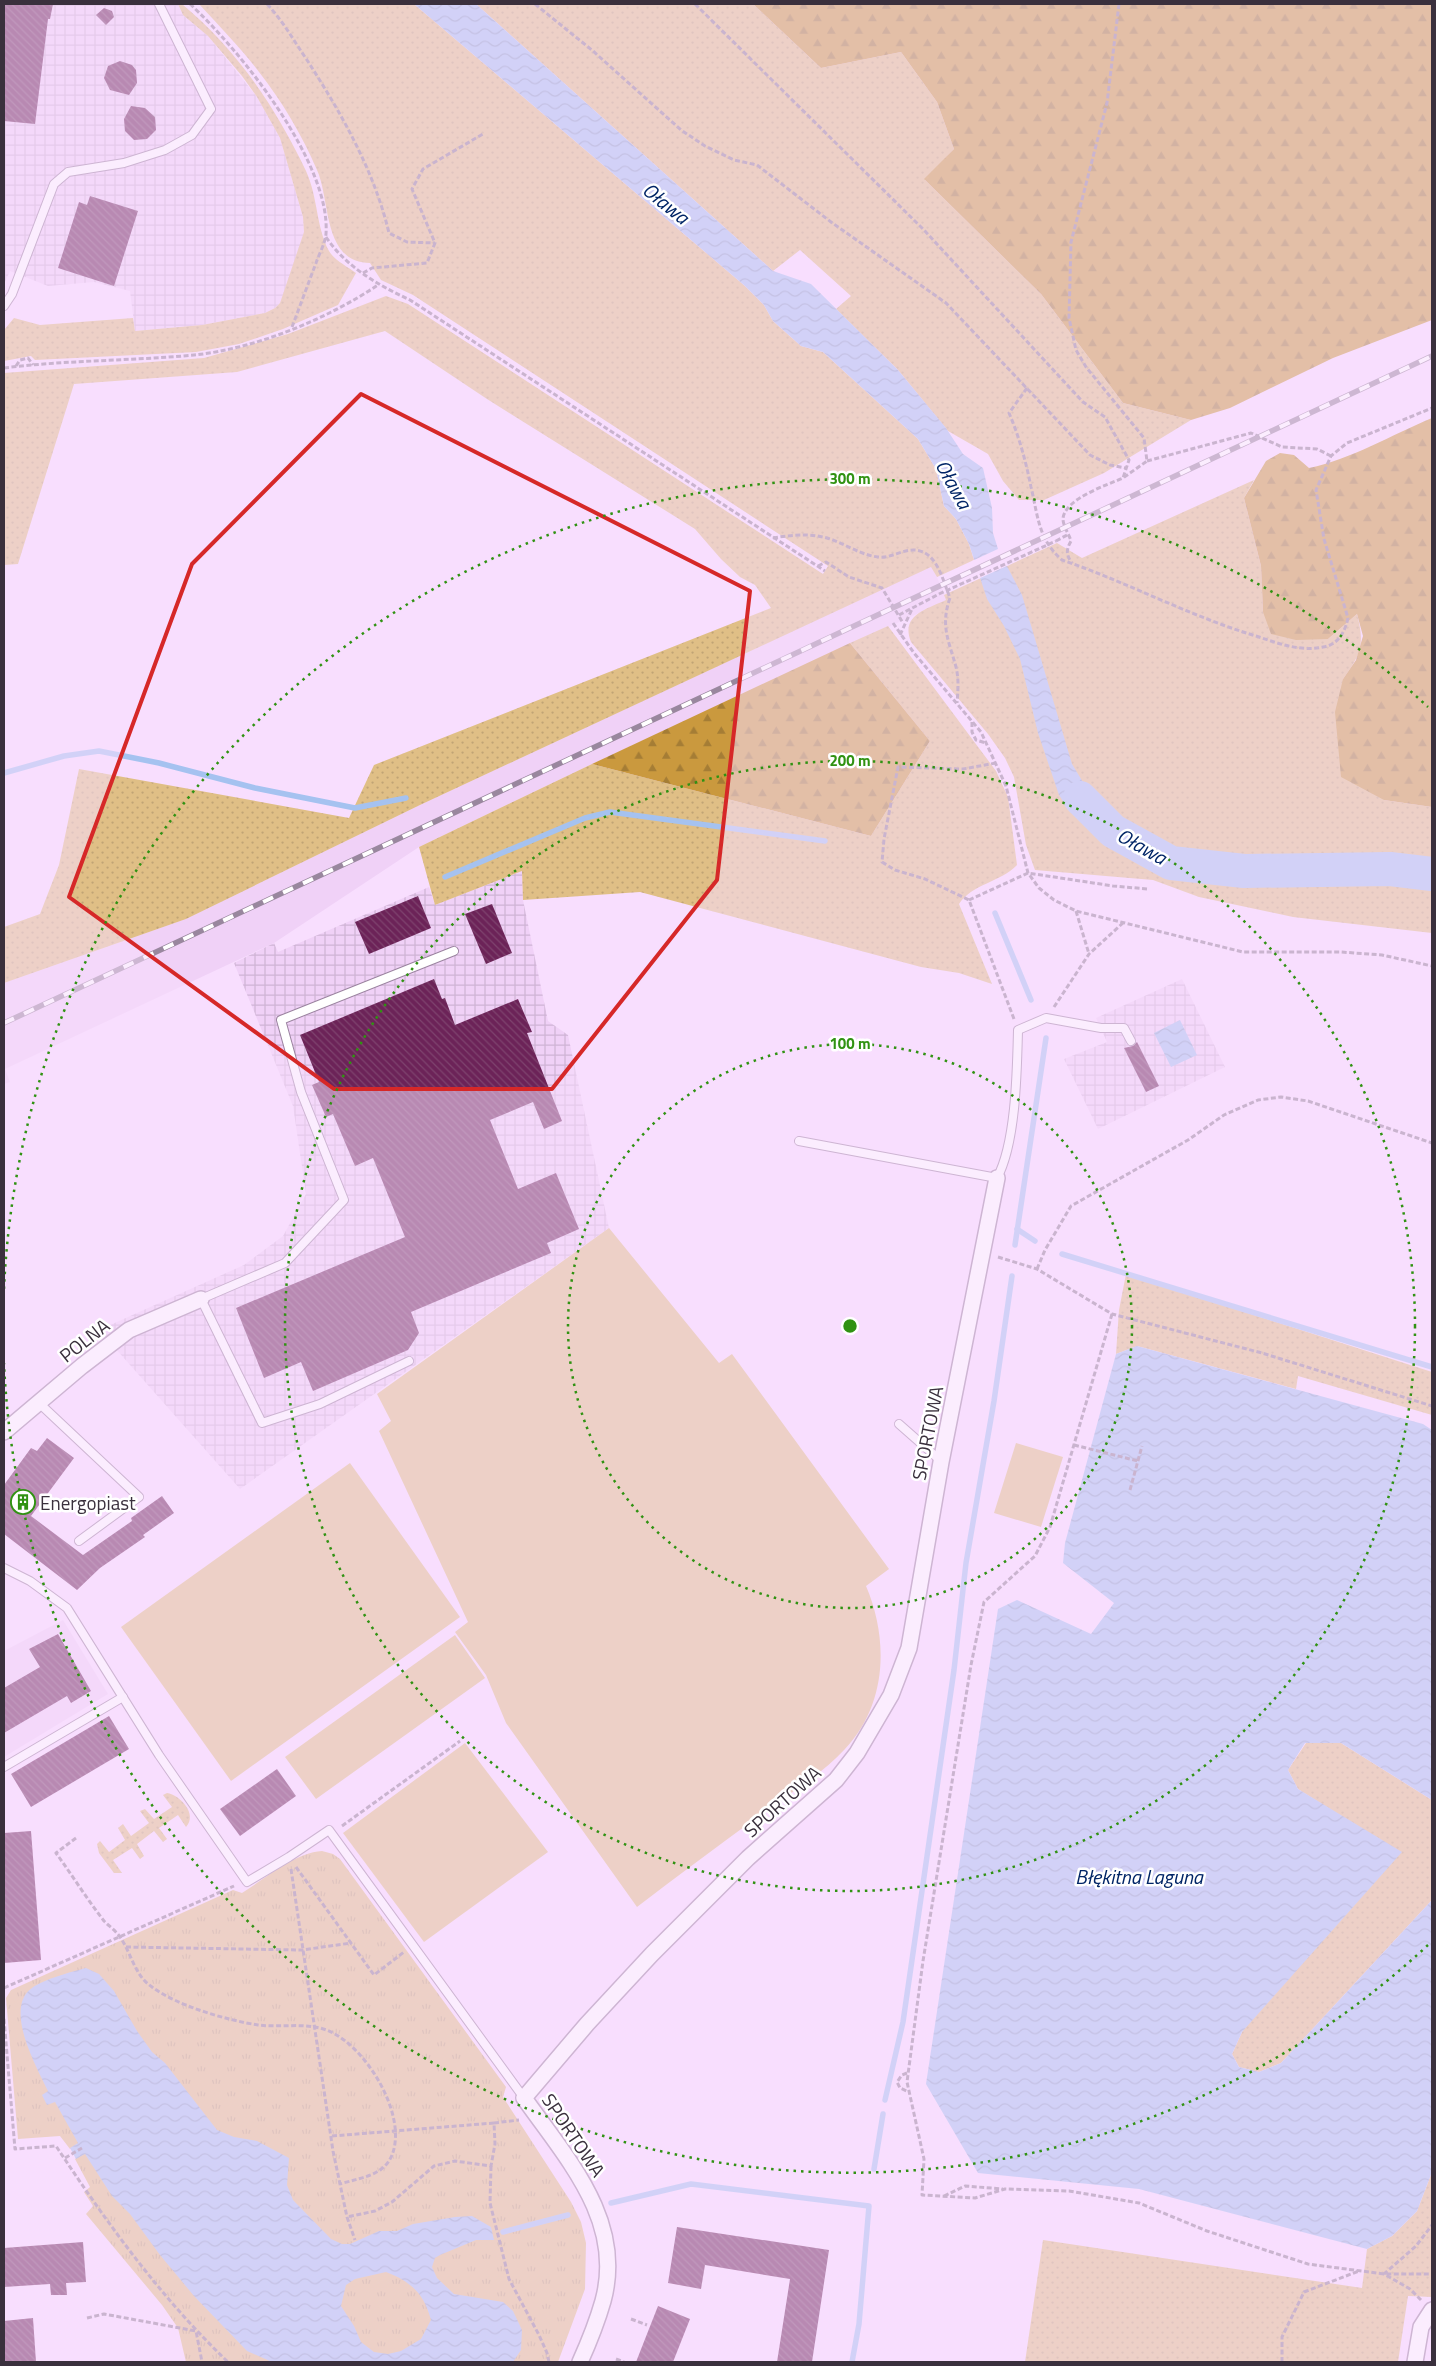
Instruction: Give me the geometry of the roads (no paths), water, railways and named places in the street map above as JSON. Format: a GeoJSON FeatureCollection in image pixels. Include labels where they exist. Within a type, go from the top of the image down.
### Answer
{"type":"FeatureCollection","features":[{"type":"Feature","properties":{"kind":"street","name":"SPORTOWA"},"geometry":{"type":"LineString","coordinates":[[580,2362],[603,2300],[608,2268],[606,2241],[601,2218],[588,2190],[524,2098],[586,2024],[652,1954],[748,1858],[836,1780],[857,1753],[892,1695],[909,1648],[942,1462],[997,1178]]}},
{"type":"Feature","properties":{"kind":"street","name":"POLNA"},"geometry":{"type":"LineString","coordinates":[[4,1432],[82,1366],[129,1330],[202,1299]]}},
{"type":"Feature","properties":{"kind":"street"},"geometry":{"type":"LineString","coordinates":[[1415,2362],[1421,2326],[1432,2310]]}},
{"type":"Feature","properties":{"kind":"lane"},"geometry":{"type":"LineString","coordinates":[[4,306],[12,294],[54,184],[68,172],[124,163],[165,150],[192,135],[211,109],[159,4]]}},
{"type":"Feature","properties":{"kind":"lane"},"geometry":{"type":"LineString","coordinates":[[409,1361],[320,1404],[262,1423],[202,1299],[285,1263],[344,1200],[302,1092],[281,1020],[454,951]]}},
{"type":"Feature","properties":{"kind":"lane"},"geometry":{"type":"LineString","coordinates":[[799,1142],[997,1178],[1004,1165],[1017,1085],[1018,1030],[1046,1018],[1101,1028],[1124,1028],[1131,1041]]}},
{"type":"Feature","properties":{"kind":"lane"},"geometry":{"type":"LineString","coordinates":[[39,1403],[139,1497],[79,1541]]}},
{"type":"Feature","properties":{"kind":"lane"},"geometry":{"type":"LineString","coordinates":[[899,1424],[942,1462]]}},
{"type":"Feature","properties":{"kind":"lane"},"geometry":{"type":"LineString","coordinates":[[4,1568],[30,1581],[66,1608],[159,1755],[247,1882],[329,1830],[524,2098]]}},
{"type":"Feature","properties":{"kind":"lane"},"geometry":{"type":"LineString","coordinates":[[4,1767],[123,1697]]}},
{"type":"Feature","properties":{"kind":"water"},"geometry":{"type":"Polygon","coordinates":[[[414,4],[476,4],[773,271],[811,284],[898,370],[946,428],[963,454],[983,468],[992,508],[993,533],[998,549],[1022,595],[1072,764],[1095,802],[1119,823],[1108,837],[1070,812],[1059,795],[1038,733],[1020,659],[1004,626],[987,599],[969,544],[956,519],[944,506],[936,469],[918,439],[823,352],[801,346],[773,321],[764,305],[745,286],[414,4]]]}},
{"type":"Feature","properties":{"kind":"water"},"geometry":{"type":"Polygon","coordinates":[[[1180,1020],[1197,1055],[1171,1067],[1154,1033],[1180,1020]]]}},
{"type":"Feature","properties":{"kind":"water","name":"Błękitna Laguna"},"geometry":{"type":"Polygon","coordinates":[[[1137,1346],[1423,1424],[1432,1430],[1432,1800],[1341,1743],[1305,1743],[1288,1770],[1298,1789],[1402,1852],[1242,2032],[1232,2054],[1239,2067],[1259,2072],[1281,2063],[1432,1900],[1432,2172],[1417,2211],[1392,2236],[1367,2249],[1139,2189],[978,2173],[926,2084],[998,1609],[1017,1600],[1091,1634],[1114,1603],[1063,1563],[1065,1543],[1116,1354],[1137,1346]]]}},
{"type":"Feature","properties":{"kind":"water"},"geometry":{"type":"Polygon","coordinates":[[[86,1968],[99,1974],[114,1991],[137,2031],[152,2052],[165,2063],[217,2130],[234,2137],[257,2141],[289,2158],[287,2185],[293,2200],[331,2239],[342,2244],[350,2244],[379,2231],[397,2231],[413,2224],[455,2217],[472,2216],[491,2227],[494,2240],[476,2240],[440,2255],[435,2258],[432,2267],[437,2278],[454,2294],[503,2302],[513,2311],[522,2330],[521,2350],[513,2362],[272,2362],[247,2351],[194,2296],[160,2255],[130,2214],[112,2196],[85,2154],[76,2159],[70,2148],[78,2143],[55,2102],[47,2105],[42,2095],[48,2091],[30,2054],[21,2023],[21,2009],[24,1997],[32,1988],[43,1982],[86,1968]],[[386,2272],[355,2279],[346,2285],[341,2306],[354,2326],[361,2342],[374,2352],[388,2354],[401,2351],[421,2339],[431,2320],[421,2296],[410,2285],[386,2272]]]}},
{"type":"Feature","properties":{"kind":"waterway"},"geometry":{"type":"LineString","coordinates":[[4,773],[64,756],[99,751],[159,763],[255,788],[355,808],[406,798]]}},
{"type":"Feature","properties":{"kind":"waterway","name":"Oława"},"geometry":{"type":"LineString","coordinates":[[1080,798],[1113,831],[1171,863],[1244,871],[1390,869],[1432,874]]}},
{"type":"Feature","properties":{"kind":"waterway"},"geometry":{"type":"LineString","coordinates":[[445,877],[585,818],[610,812],[825,841]]}},
{"type":"Feature","properties":{"kind":"waterway"},"geometry":{"type":"LineString","coordinates":[[995,913],[1031,1000]]}},
{"type":"Feature","properties":{"kind":"waterway"},"geometry":{"type":"LineString","coordinates":[[1015,1245],[1046,1038]]}},
{"type":"Feature","properties":{"kind":"waterway"},"geometry":{"type":"LineString","coordinates":[[1017,1229],[1035,1241]]}},
{"type":"Feature","properties":{"kind":"waterway"},"geometry":{"type":"LineString","coordinates":[[1062,1254],[1432,1367]]}},
{"type":"Feature","properties":{"kind":"waterway"},"geometry":{"type":"LineString","coordinates":[[885,2100],[903,2022],[954,1670],[966,1563],[994,1401],[1012,1276]]}},
{"type":"Feature","properties":{"kind":"waterway"},"geometry":{"type":"LineString","coordinates":[[874,2169],[883,2114]]}},
{"type":"Feature","properties":{"kind":"waterway"},"geometry":{"type":"LineString","coordinates":[[611,2203],[691,2184],[869,2206],[859,2324],[852,2362]]}},
{"type":"Feature","properties":{"kind":"waterway"},"geometry":{"type":"LineString","coordinates":[[503,2232],[568,2215]]}},
{"type":"Feature","properties":{"kind":"railway"},"geometry":{"type":"LineString","coordinates":[[4,1023],[1432,356]]}},
{"type":"Feature","properties":{"kind":"place","name":"Energopiast"},"geometry":{"type":"Point","coordinates":[23,1502]}}]}
